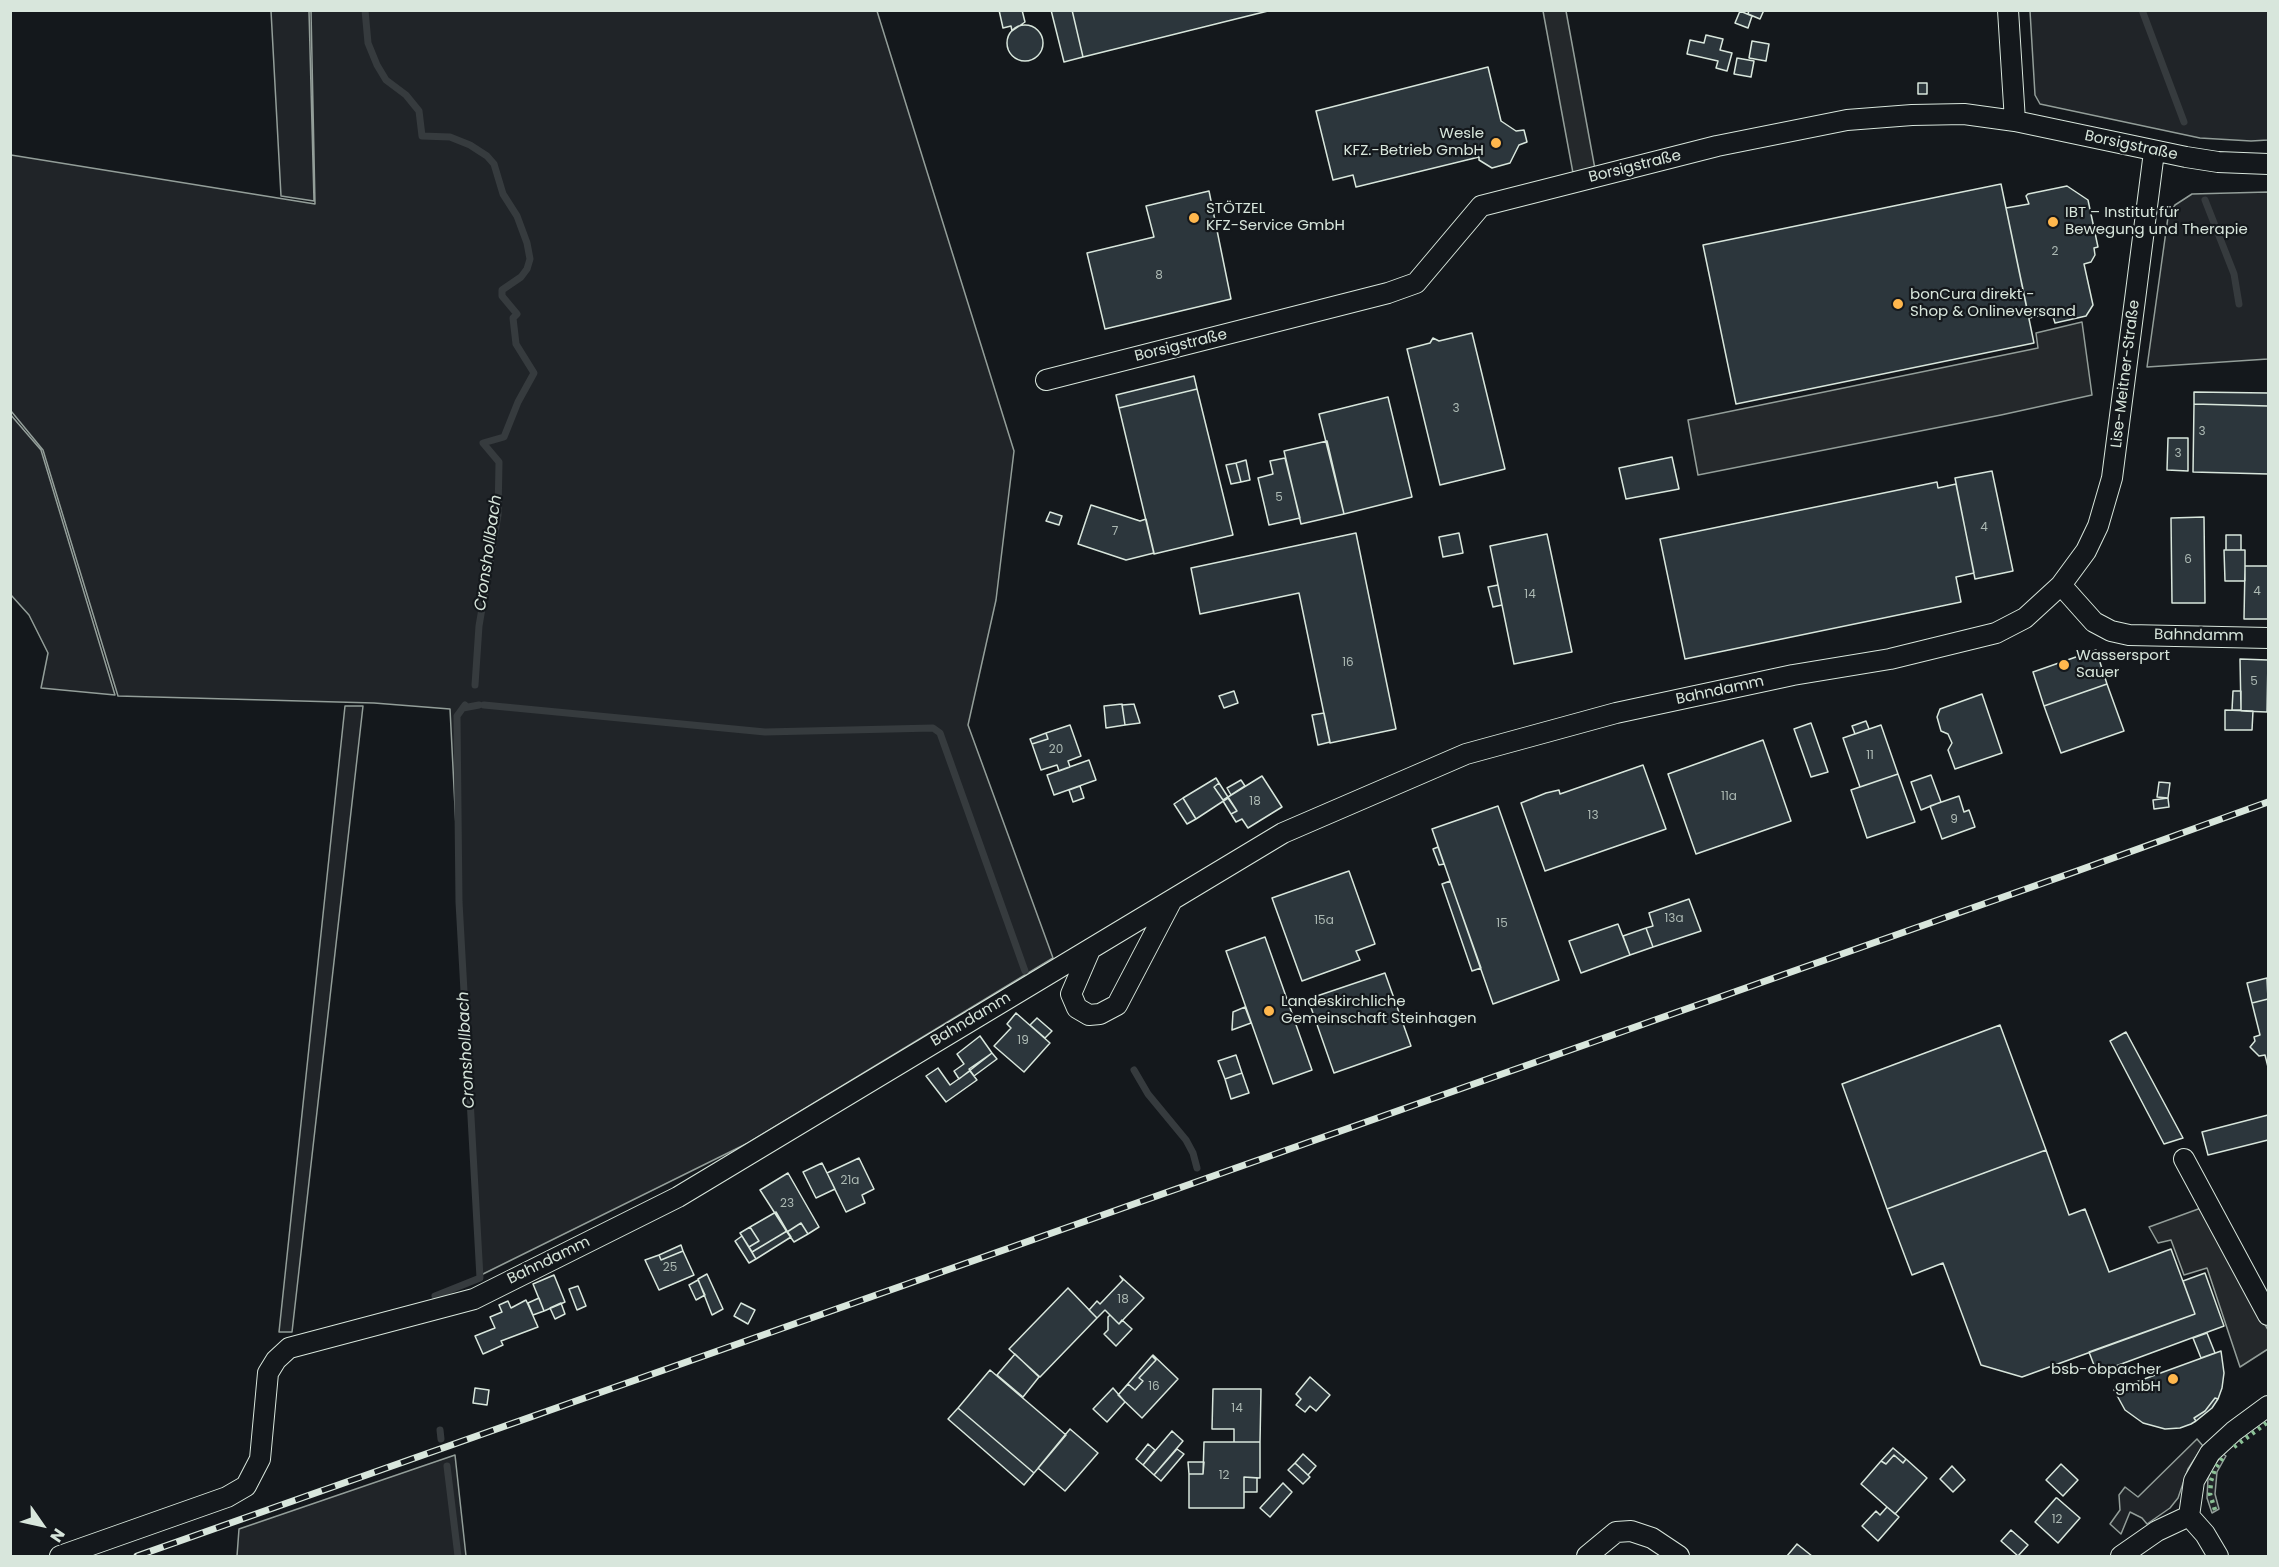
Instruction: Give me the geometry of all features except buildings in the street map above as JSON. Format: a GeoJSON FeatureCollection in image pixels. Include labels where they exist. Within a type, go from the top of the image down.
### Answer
{"type":"FeatureCollection","features":[{"type":"Feature","properties":{"kind":"street"},"geometry":{"type":"LineString","coordinates":[[2008,10],[2015,121]]}},
{"type":"Feature","properties":{"kind":"street","name":"Borsigstraße"},"geometry":{"type":"LineString","coordinates":[[1046,380],[1388,293],[1416,283],[1481,206],[1717,146],[1847,120],[1964,114],[2015,121],[2154,152],[2218,162],[2268,164]]}},
{"type":"Feature","properties":{"kind":"street","name":"Lise-Meitner-Straße"},"geometry":{"type":"LineString","coordinates":[[2061,585],[2086,551],[2098,526],[2112,478],[2154,152]]}},
{"type":"Feature","properties":{"kind":"street","name":"Bahndamm"},"geometry":{"type":"LineString","coordinates":[[60,1557],[227,1497],[246,1486],[260,1459],[268,1373],[276,1360],[289,1348],[474,1299],[678,1197],[1283,833],[1466,754],[1616,713],[1793,675],[1890,659],[1996,633],[2025,618],[2061,585],[2094,622],[2120,633],[2268,638]]}},
{"type":"Feature","properties":{"kind":"street"},"geometry":{"type":"LineString","coordinates":[[1090,950],[1071,994],[1077,1008],[1089,1015],[1100,1014],[1117,1005],[1172,900]]}},
{"type":"Feature","properties":{"kind":"street"},"geometry":{"type":"LineString","coordinates":[[2184,1159],[2268,1315]]}},
{"type":"Feature","properties":{"kind":"street"},"geometry":{"type":"LineString","coordinates":[[2218,1557],[2205,1534],[2189,1516],[2194,1481],[2210,1454],[2234,1431],[2268,1406]]}},
{"type":"Feature","properties":{"kind":"street"},"geometry":{"type":"LineString","coordinates":[[2121,1557],[2157,1531],[2189,1516]]}},
{"type":"Feature","properties":{"kind":"street"},"geometry":{"type":"LineString","coordinates":[[1587,1557],[1616,1533],[1631,1531],[1652,1538],[1679,1557]]}},
{"type":"Feature","properties":{"kind":"shaded area"},"geometry":{"type":"Polygon","coordinates":[[[271,11],[309,11],[314,201],[281,196],[271,11]]]}},
{"type":"Feature","properties":{"kind":"shaded area"},"geometry":{"type":"Polygon","coordinates":[[[311,11],[877,11],[1014,451],[996,600],[968,725],[1053,958],[748,1143],[479,1276],[450,709],[374,703],[118,696],[43,450],[11,411],[11,155],[315,204],[311,11]]]}},
{"type":"Feature","properties":{"kind":"shaded area"},"geometry":{"type":"Polygon","coordinates":[[[1543,11],[1566,11],[1595,169],[1573,173],[1543,11]]]}},
{"type":"Feature","properties":{"kind":"shaded area"},"geometry":{"type":"Polygon","coordinates":[[[2030,11],[2268,11],[2268,140],[2200,138],[2040,104],[2035,95],[2030,11]]]}},
{"type":"Feature","properties":{"kind":"shaded area"},"geometry":{"type":"Polygon","coordinates":[[[2268,192],[2268,359],[2147,367],[2168,217],[2175,205],[2192,194],[2268,192]]]}},
{"type":"Feature","properties":{"kind":"shaded area"},"geometry":{"type":"Polygon","coordinates":[[[2082,322],[2092,395],[1698,475],[1688,420],[2038,348],[2036,333],[2082,322]]]}},
{"type":"Feature","properties":{"kind":"shaded area"},"geometry":{"type":"Polygon","coordinates":[[[10,414],[41,450],[115,695],[41,688],[48,653],[29,615],[11,595],[10,414]]]}},
{"type":"Feature","properties":{"kind":"shaded area"},"geometry":{"type":"Polygon","coordinates":[[[345,706],[363,706],[292,1332],[279,1332],[345,706]]]}},
{"type":"Feature","properties":{"kind":"shaded area"},"geometry":{"type":"Polygon","coordinates":[[[2201,1208],[2268,1330],[2268,1349],[2240,1367],[2207,1268],[2184,1275],[2171,1240],[2158,1243],[2149,1227],[2201,1208]]]}},
{"type":"Feature","properties":{"kind":"shaded area"},"geometry":{"type":"Polygon","coordinates":[[[2197,1439],[2203,1446],[2188,1469],[2178,1498],[2170,1508],[2147,1524],[2142,1518],[2130,1512],[2121,1534],[2110,1524],[2120,1510],[2119,1495],[2125,1487],[2138,1497],[2197,1439]]]}},
{"type":"Feature","properties":{"kind":"shaded area"},"geometry":{"type":"Polygon","coordinates":[[[2223,1454],[2226,1456],[2217,1472],[2215,1494],[2219,1509],[2212,1513],[2207,1498],[2208,1478],[2211,1469],[2223,1454]]]}},
{"type":"Feature","properties":{"kind":"shaded area"},"geometry":{"type":"Polygon","coordinates":[[[455,1455],[466,1556],[237,1556],[239,1529],[455,1455]]]}},
{"type":"Feature","properties":{"kind":"waterway","name":"Cronshollbach"},"geometry":{"type":"LineString","coordinates":[[365,10],[368,43],[377,65],[386,80],[406,95],[419,111],[422,136],[450,137],[470,145],[487,156],[494,164],[503,194],[517,216],[530,259],[521,277],[502,290],[502,296],[517,314],[513,318],[516,344],[534,373],[518,402],[504,437],[483,443],[499,462],[498,515],[479,626],[475,685]]}},
{"type":"Feature","properties":{"kind":"waterway"},"geometry":{"type":"LineString","coordinates":[[2142,10],[2184,122]]}},
{"type":"Feature","properties":{"kind":"waterway"},"geometry":{"type":"LineString","coordinates":[[2205,200],[2234,274],[2239,304]]}},
{"type":"Feature","properties":{"kind":"waterway","name":"Cronshollbach"},"geometry":{"type":"LineString","coordinates":[[435,1296],[480,1278],[459,902],[457,716],[465,705]]}},
{"type":"Feature","properties":{"kind":"waterway"},"geometry":{"type":"LineString","coordinates":[[463,708],[479,705]]}},
{"type":"Feature","properties":{"kind":"waterway"},"geometry":{"type":"LineString","coordinates":[[484,705],[765,732],[933,728],[940,733],[1025,971]]}},
{"type":"Feature","properties":{"kind":"waterway"},"geometry":{"type":"LineString","coordinates":[[1134,1070],[1148,1094],[1186,1140],[1197,1168]]}},
{"type":"Feature","properties":{"kind":"waterway","name":"Cronshollbach"},"geometry":{"type":"LineString","coordinates":[[440,1430],[441,1439]]}},
{"type":"Feature","properties":{"kind":"waterway","name":"Cronshollbach"},"geometry":{"type":"LineString","coordinates":[[447,1466],[458,1556]]}},
{"type":"Feature","properties":{"kind":"railway"},"geometry":{"type":"LineString","coordinates":[[137,1556],[2268,802]]}},
{"type":"Feature","properties":{"kind":"hedge"},"geometry":{"type":"LineString","coordinates":[[2234,1447],[2268,1422]]}},
{"type":"Feature","properties":{"kind":"hedge"},"geometry":{"type":"LineString","coordinates":[[2215,1510],[2210,1494],[2211,1481],[2215,1469],[2224,1456]]}},
{"type":"Feature","properties":{"kind":"place","name":"Wesle KFZ.-Betrieb GmbH"},"geometry":{"type":"Point","coordinates":[1496,143]}},
{"type":"Feature","properties":{"kind":"place","name":"STÖTZEL KFZ-Service GmbH"},"geometry":{"type":"Point","coordinates":[1194,218]}},
{"type":"Feature","properties":{"kind":"place","name":"IBT – Institut für Bewegung und Therapie"},"geometry":{"type":"Point","coordinates":[2053,222]}},
{"type":"Feature","properties":{"kind":"place","name":"bonCura direkt - Shop & Onlineversand"},"geometry":{"type":"Point","coordinates":[1898,304]}},
{"type":"Feature","properties":{"kind":"place","name":"Wassersport Sauer"},"geometry":{"type":"Point","coordinates":[2064,665]}},
{"type":"Feature","properties":{"kind":"place","name":"Landeskirchliche Gemeinschaft Steinhagen"},"geometry":{"type":"Point","coordinates":[1269,1011]}},
{"type":"Feature","properties":{"kind":"place","name":"bsb-obpacher gmbH"},"geometry":{"type":"Point","coordinates":[2173,1379]}}]}
